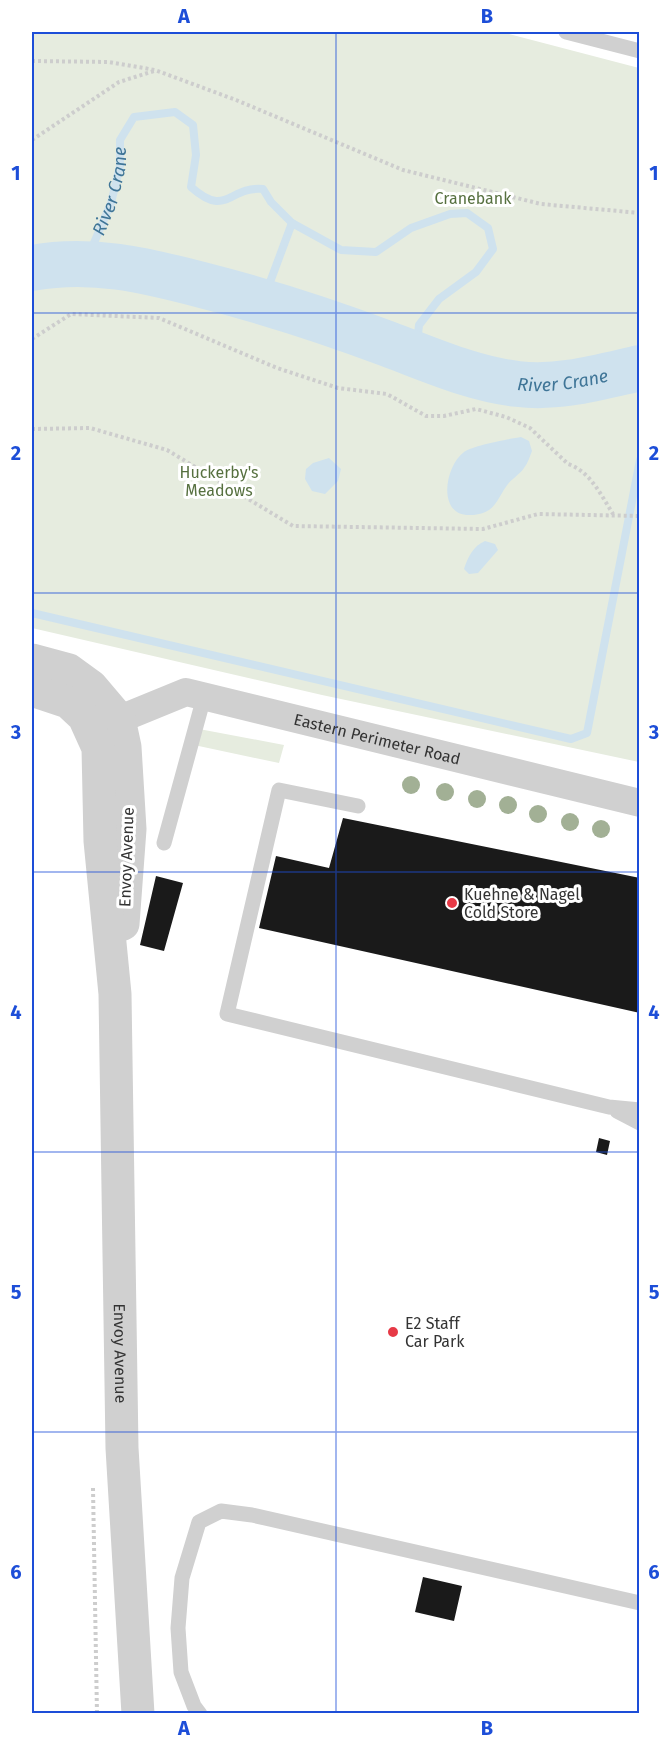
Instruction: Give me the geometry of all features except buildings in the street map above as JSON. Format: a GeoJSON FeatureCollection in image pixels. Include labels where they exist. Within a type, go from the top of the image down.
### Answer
{"type":"FeatureCollection","features":[{"type":"Feature","properties":{"kind":"street"},"geometry":{"type":"LineString","coordinates":[[32,660],[69,670],[91,687],[105,725]]}},
{"type":"Feature","properties":{"kind":"street"},"geometry":{"type":"LineString","coordinates":[[32,690],[68,702],[84,717],[105,725]]}},
{"type":"Feature","properties":{"kind":"street","name":"Eastern Perimeter Road"},"geometry":{"type":"LineString","coordinates":[[105,725],[186,692],[639,803]]}},
{"type":"Feature","properties":{"kind":"street","name":"Envoy Avenue"},"geometry":{"type":"LineString","coordinates":[[105,725],[125,747],[130,829],[125,911],[115,994],[122,1448],[138,1713]]}},
{"type":"Feature","properties":{"kind":"lane"},"geometry":{"type":"LineString","coordinates":[[566,32],[639,51]]}},
{"type":"Feature","properties":{"kind":"lane"},"geometry":{"type":"LineString","coordinates":[[165,843],[204,697]]}},
{"type":"Feature","properties":{"kind":"lane"},"geometry":{"type":"LineString","coordinates":[[358,806],[279,790],[227,1014],[609,1107],[639,1110]]}},
{"type":"Feature","properties":{"kind":"lane"},"geometry":{"type":"LineString","coordinates":[[609,1107],[639,1123]]}},
{"type":"Feature","properties":{"kind":"lane"},"geometry":{"type":"LineString","coordinates":[[200,1713],[194,1706],[181,1672],[178,1628],[182,1578],[199,1522],[221,1510],[252,1515],[639,1603]]}},
{"type":"Feature","properties":{"kind":"path"},"geometry":{"type":"LineString","coordinates":[[32,61],[109,62],[155,70],[236,100],[403,170],[541,204],[639,213]]}},
{"type":"Feature","properties":{"kind":"path"},"geometry":{"type":"LineString","coordinates":[[32,140],[119,82],[155,70]]}},
{"type":"Feature","properties":{"kind":"path"},"geometry":{"type":"LineString","coordinates":[[32,339],[70,314],[159,318],[277,368],[338,388],[387,394],[426,416],[444,416],[476,409],[506,417],[530,428],[568,464],[575,466],[591,480],[613,514]]}},
{"type":"Feature","properties":{"kind":"path"},"geometry":{"type":"LineString","coordinates":[[32,429],[90,428],[167,450],[293,526],[483,529],[538,514],[637,515]]}},
{"type":"Feature","properties":{"kind":"path"},"geometry":{"type":"LineString","coordinates":[[93,1486],[97,1713]]}},
{"type":"Feature","properties":{"kind":"green space"},"geometry":{"type":"Polygon","coordinates":[[[32,32],[501,32],[639,68],[639,762],[322,695],[32,628],[32,32]]]}},
{"type":"Feature","properties":{"kind":"green space"},"geometry":{"type":"Polygon","coordinates":[[[199,729],[284,745],[279,763],[194,745],[199,729]]]}},
{"type":"Feature","properties":{"kind":"water"},"geometry":{"type":"Polygon","coordinates":[[[521,437],[529,441],[532,451],[529,460],[508,484],[492,508],[483,513],[471,515],[460,513],[453,508],[447,490],[448,479],[457,459],[464,452],[475,447],[521,437]]]}},
{"type":"Feature","properties":{"kind":"water"},"geometry":{"type":"Polygon","coordinates":[[[329,458],[341,469],[338,481],[325,494],[312,491],[305,479],[306,469],[313,463],[329,458]]]}},
{"type":"Feature","properties":{"kind":"water"},"geometry":{"type":"Polygon","coordinates":[[[485,541],[495,544],[498,550],[478,573],[469,574],[464,569],[469,556],[477,546],[485,541]]]}},
{"type":"Feature","properties":{"kind":"waterway","name":"River Crane"},"geometry":{"type":"LineString","coordinates":[[85,264],[111,203],[120,166],[120,140],[134,117],[175,112],[193,125],[196,155],[191,187],[203,196],[220,201],[251,189],[263,189],[271,202],[292,223],[341,250],[376,252],[411,228],[450,214],[467,213],[488,228],[493,249],[476,272],[439,299],[419,325],[416,354]]}},
{"type":"Feature","properties":{"kind":"waterway","name":"River Crane"},"geometry":{"type":"LineString","coordinates":[[263,301],[292,223]]}},
{"type":"Feature","properties":{"kind":"waterway","name":"River Crane"},"geometry":{"type":"LineString","coordinates":[[32,268],[75,264],[97,265],[139,270],[181,280],[296,312],[452,368],[501,382],[533,385],[564,384],[640,368]]}},
{"type":"Feature","properties":{"kind":"waterway"},"geometry":{"type":"LineString","coordinates":[[32,613],[571,739],[587,733],[640,460]]}},
{"type":"Feature","properties":{"kind":"place","name":"Kuehne & Nagel Cold Store"},"geometry":{"type":"Point","coordinates":[452,903]}},
{"type":"Feature","properties":{"kind":"place","name":"E2 Staff Car Park"},"geometry":{"type":"Point","coordinates":[393,1332]}},
{"type":"Feature","properties":{"kind":"park label","name":"Cranebank"},"geometry":{"type":"Point","coordinates":[473,198]}},
{"type":"Feature","properties":{"kind":"park label","name":"Huckerby's Meadows"},"geometry":{"type":"Point","coordinates":[219,481]}}]}
